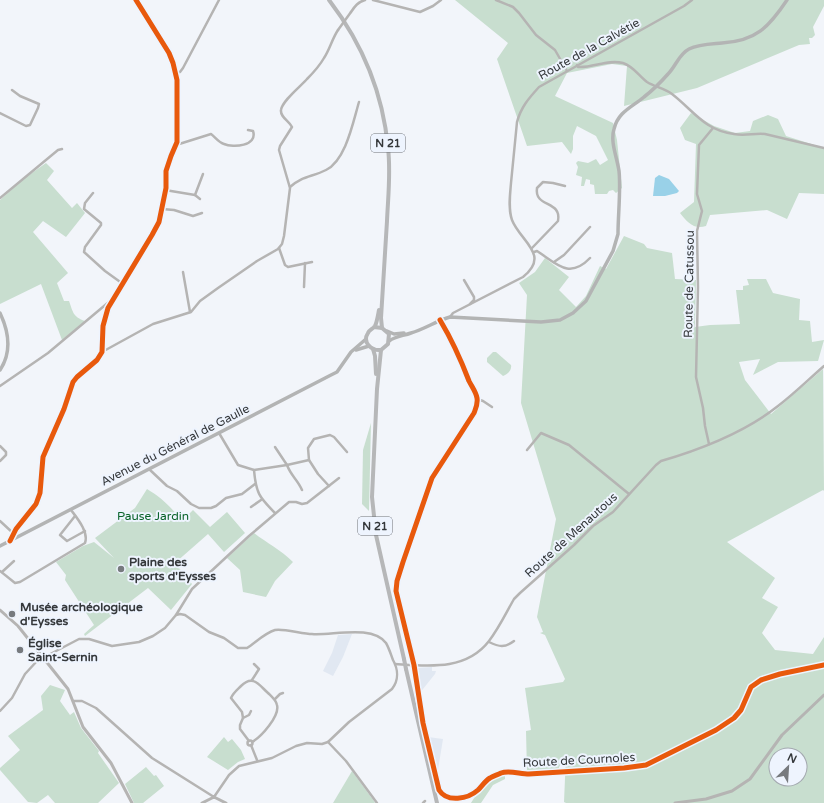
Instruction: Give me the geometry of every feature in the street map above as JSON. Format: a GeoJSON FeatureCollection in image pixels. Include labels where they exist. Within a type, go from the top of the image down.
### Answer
{"type":"FeatureCollection","features":[{"type":"Feature","properties":{"kind":"main road","name":"N 21"},"geometry":{"type":"LineString","coordinates":[[329,0],[348,27],[366,59],[379,96],[387,134],[389,149],[389,194],[382,300],[382,328]]}},
{"type":"Feature","properties":{"kind":"main road"},"geometry":{"type":"LineString","coordinates":[[351,352],[371,348],[380,350],[386,347],[389,341],[398,336],[410,334],[450,317],[548,322],[560,320],[574,313],[586,301],[613,251],[617,239],[619,171],[613,139],[614,129],[618,118],[625,110],[644,98],[657,87],[670,72],[682,54],[689,48],[701,45],[743,40],[755,35],[775,17],[787,0]]}},
{"type":"Feature","properties":{"kind":"main road","name":"N 21"},"geometry":{"type":"LineString","coordinates":[[374,327],[382,300]]}},
{"type":"Feature","properties":{"kind":"main road"},"geometry":{"type":"LineString","coordinates":[[0,313],[8,332],[8,341],[6,358],[0,370]]}},
{"type":"Feature","properties":{"kind":"main road"},"geometry":{"type":"LineString","coordinates":[[371,348],[366,339],[368,332],[374,327],[382,328],[394,334],[419,330]]}},
{"type":"Feature","properties":{"kind":"main road"},"geometry":{"type":"LineString","coordinates":[[387,331],[389,341]]}},
{"type":"Feature","properties":{"kind":"main road","name":"Avenue du Général de Gaulle"},"geometry":{"type":"LineString","coordinates":[[0,546],[338,372],[351,352],[366,339]]}},
{"type":"Feature","properties":{"kind":"main road","name":"N 21"},"geometry":{"type":"LineString","coordinates":[[371,348],[375,356],[377,389]]}},
{"type":"Feature","properties":{"kind":"main road","name":"N 21"},"geometry":{"type":"LineString","coordinates":[[380,350],[372,497],[373,512],[376,535],[437,803]]}},
{"type":"Feature","properties":{"kind":"street"},"geometry":{"type":"LineString","coordinates":[[102,352],[103,326],[108,308],[159,222],[165,190],[166,171],[176,145],[177,136],[176,73],[169,53],[136,0]]}},
{"type":"Feature","properties":{"kind":"street"},"geometry":{"type":"LineString","coordinates":[[176,73],[180,72],[183,68],[219,0]]}},
{"type":"Feature","properties":{"kind":"street"},"geometry":{"type":"LineString","coordinates":[[10,541],[13,533],[36,504],[40,493],[43,457],[64,409],[73,382],[77,377],[97,360],[102,352],[152,324],[190,312],[206,296],[257,261],[272,253],[282,244],[290,188],[279,150],[292,127],[282,115],[282,106],[308,79],[325,57],[332,40],[355,5],[365,0]]}},
{"type":"Feature","properties":{"kind":"street"},"geometry":{"type":"LineString","coordinates":[[373,0],[420,12],[433,6],[441,0]]}},
{"type":"Feature","properties":{"kind":"street"},"geometry":{"type":"LineString","coordinates":[[496,0],[512,7],[519,13],[536,36],[555,50],[567,71]]}},
{"type":"Feature","properties":{"kind":"street","name":"Route de la Calvétie"},"geometry":{"type":"LineString","coordinates":[[534,252],[515,226],[510,213],[512,165],[517,122],[527,100],[539,87],[684,6],[692,0]]}},
{"type":"Feature","properties":{"kind":"street"},"geometry":{"type":"LineString","coordinates":[[577,65],[578,67],[583,67],[605,62],[625,64],[647,82],[670,92],[704,123],[713,128],[735,134],[765,134],[824,148]]}},
{"type":"Feature","properties":{"kind":"street"},"geometry":{"type":"LineString","coordinates":[[0,113],[26,126],[30,125],[38,108],[38,104],[20,96],[12,90]]}},
{"type":"Feature","properties":{"kind":"street"},"geometry":{"type":"LineString","coordinates":[[290,188],[298,180],[325,170],[333,165],[344,147],[359,102]]}},
{"type":"Feature","properties":{"kind":"street","name":"Route de Catussou"},"geometry":{"type":"LineString","coordinates":[[709,444],[696,377],[698,287],[697,231],[702,211],[697,194],[699,145],[713,128]]}},
{"type":"Feature","properties":{"kind":"street"},"geometry":{"type":"LineString","coordinates":[[176,145],[211,134],[222,144],[242,146],[253,136],[253,131],[248,130]]}},
{"type":"Feature","properties":{"kind":"street"},"geometry":{"type":"LineString","coordinates":[[0,198],[58,150],[62,149]]}},
{"type":"Feature","properties":{"kind":"street"},"geometry":{"type":"LineString","coordinates":[[195,195],[203,174]]}},
{"type":"Feature","properties":{"kind":"street"},"geometry":{"type":"LineString","coordinates":[[532,248],[558,221],[555,208],[540,200],[537,196],[537,188],[543,182],[564,186]]}},
{"type":"Feature","properties":{"kind":"street"},"geometry":{"type":"LineString","coordinates":[[165,190],[195,195],[200,199]]}},
{"type":"Feature","properties":{"kind":"street"},"geometry":{"type":"LineString","coordinates":[[93,194],[85,203],[84,209],[101,223],[101,225],[85,247],[84,252],[105,271],[123,284]]}},
{"type":"Feature","properties":{"kind":"street"},"geometry":{"type":"LineString","coordinates":[[162,209],[174,210],[193,216],[202,213]]}},
{"type":"Feature","properties":{"kind":"street"},"geometry":{"type":"LineString","coordinates":[[554,262],[564,255],[590,227]]}},
{"type":"Feature","properties":{"kind":"street"},"geometry":{"type":"LineString","coordinates":[[279,248],[285,265],[288,267],[312,262]]}},
{"type":"Feature","properties":{"kind":"street"},"geometry":{"type":"LineString","coordinates":[[450,317],[523,277],[528,273],[534,259],[534,252],[537,251],[564,269],[572,270],[590,258]]}},
{"type":"Feature","properties":{"kind":"street"},"geometry":{"type":"LineString","coordinates":[[304,287],[305,263]]}},
{"type":"Feature","properties":{"kind":"street"},"geometry":{"type":"LineString","coordinates":[[183,272],[190,312]]}},
{"type":"Feature","properties":{"kind":"street"},"geometry":{"type":"LineString","coordinates":[[464,280],[474,297],[470,305]]}},
{"type":"Feature","properties":{"kind":"street"},"geometry":{"type":"LineString","coordinates":[[0,386],[48,353],[112,300]]}},
{"type":"Feature","properties":{"kind":"street"},"geometry":{"type":"LineString","coordinates":[[440,320],[455,347],[477,399],[492,407]]}},
{"type":"Feature","properties":{"kind":"street","name":"Route de Menautous"},"geometry":{"type":"LineString","coordinates":[[395,664],[437,666],[461,662],[472,657],[489,642],[514,599],[593,526],[613,512],[656,465],[662,461],[709,444],[738,431],[763,417],[824,366]]}},
{"type":"Feature","properties":{"kind":"street","name":"Route de Cournoles"},"geometry":{"type":"LineString","coordinates":[[477,399],[478,405],[474,413],[432,478],[403,562],[397,581],[396,591],[414,665],[423,723],[439,790],[442,795],[452,799],[458,799],[477,791],[490,778],[506,772],[529,774],[624,768],[646,765],[716,730],[734,718],[741,710],[751,687],[761,680],[780,674],[824,665]]}},
{"type":"Feature","properties":{"kind":"street"},"geometry":{"type":"LineString","coordinates":[[219,433],[236,464],[244,468],[254,470],[309,460]]}},
{"type":"Feature","properties":{"kind":"street"},"geometry":{"type":"LineString","coordinates":[[527,450],[541,433],[564,442],[629,494]]}},
{"type":"Feature","properties":{"kind":"street"},"geometry":{"type":"LineString","coordinates":[[329,486],[318,474],[309,460],[308,448],[312,441],[316,438],[322,438],[330,435],[334,437],[347,452]]}},
{"type":"Feature","properties":{"kind":"street"},"geometry":{"type":"LineString","coordinates":[[0,446],[6,452],[6,455],[0,461]]}},
{"type":"Feature","properties":{"kind":"street"},"geometry":{"type":"LineString","coordinates":[[275,447],[287,465],[290,474],[302,490]]}},
{"type":"Feature","properties":{"kind":"street"},"geometry":{"type":"LineString","coordinates":[[280,466],[283,459]]}},
{"type":"Feature","properties":{"kind":"street"},"geometry":{"type":"LineString","coordinates":[[149,470],[166,486],[177,491],[191,504],[199,508],[211,508],[216,506],[226,498],[242,494],[255,484]]}},
{"type":"Feature","properties":{"kind":"street"},"geometry":{"type":"LineString","coordinates":[[254,470],[255,484],[261,500],[275,513]]}},
{"type":"Feature","properties":{"kind":"street"},"geometry":{"type":"LineString","coordinates":[[0,712],[12,698],[29,669],[37,661],[79,639],[89,639],[112,646],[144,641],[161,631],[176,615],[192,589],[220,561],[275,513],[288,502],[307,504],[339,478]]}},
{"type":"Feature","properties":{"kind":"street"},"geometry":{"type":"LineString","coordinates":[[250,507],[261,500]]}},
{"type":"Feature","properties":{"kind":"street"},"geometry":{"type":"LineString","coordinates":[[14,561],[1,571],[16,583],[85,543],[86,540],[84,531],[71,510]]}},
{"type":"Feature","properties":{"kind":"street"},"geometry":{"type":"LineString","coordinates":[[75,516],[60,535],[67,541],[84,531]]}},
{"type":"Feature","properties":{"kind":"street"},"geometry":{"type":"LineString","coordinates":[[0,521],[13,533]]}},
{"type":"Feature","properties":{"kind":"street"},"geometry":{"type":"LineString","coordinates":[[0,610],[18,626],[68,689],[83,727],[111,763],[132,803]]}},
{"type":"Feature","properties":{"kind":"street"},"geometry":{"type":"LineString","coordinates":[[176,615],[185,615],[209,632],[224,638],[238,648],[243,649],[247,648],[270,632],[278,629],[300,634],[316,635],[355,632],[366,633],[381,638],[386,644],[395,664],[397,680],[396,685],[349,722],[328,742],[322,744],[296,746],[272,758],[244,763],[234,769],[214,797],[202,803]]}},
{"type":"Feature","properties":{"kind":"street"},"geometry":{"type":"LineString","coordinates":[[489,642],[502,647],[514,641]]}},
{"type":"Feature","properties":{"kind":"street"},"geometry":{"type":"LineString","coordinates":[[252,680],[258,669],[254,664]]}},
{"type":"Feature","properties":{"kind":"street"},"geometry":{"type":"LineString","coordinates":[[251,742],[266,729],[274,718],[278,706],[275,700],[255,681],[252,680],[245,681],[231,698],[241,709],[243,718],[240,729],[251,742],[257,760]]}},
{"type":"Feature","properties":{"kind":"street"},"geometry":{"type":"LineString","coordinates":[[275,700],[280,694],[283,693]]}},
{"type":"Feature","properties":{"kind":"street"},"geometry":{"type":"LineString","coordinates":[[675,803],[706,799],[732,791],[750,779],[782,735],[824,695]]}},
{"type":"Feature","properties":{"kind":"street"},"geometry":{"type":"LineString","coordinates":[[73,701],[82,701],[96,708],[152,758],[226,803]]}},
{"type":"Feature","properties":{"kind":"street"},"geometry":{"type":"LineString","coordinates":[[243,718],[249,715],[251,711]]}},
{"type":"Feature","properties":{"kind":"street"},"geometry":{"type":"LineString","coordinates":[[328,742],[346,761],[377,803]]}},
{"type":"Feature","properties":{"kind":"shaded area"},"geometry":{"type":"Polygon","coordinates":[[[352,634],[343,657],[333,676],[323,671],[332,653],[338,635],[352,634]]]}},
{"type":"Feature","properties":{"kind":"shaded area"},"geometry":{"type":"Polygon","coordinates":[[[432,667],[432,671],[436,671],[435,674],[419,694],[416,668],[432,667]]]}},
{"type":"Feature","properties":{"kind":"shaded area"},"geometry":{"type":"Polygon","coordinates":[[[428,737],[443,739],[437,776],[428,737]]]}},
{"type":"Feature","properties":{"kind":"green space"},"geometry":{"type":"Polygon","coordinates":[[[455,0],[824,0],[824,6],[813,27],[815,35],[812,38],[809,38],[810,44],[799,45],[697,88],[624,106],[627,66],[612,64],[567,73],[555,96],[613,123],[617,140],[622,188],[616,193],[613,190],[609,191],[607,194],[595,194],[594,185],[590,184],[590,180],[586,179],[584,186],[581,186],[582,177],[576,175],[578,167],[576,163],[578,161],[588,163],[596,159],[600,165],[608,160],[596,136],[577,126],[573,136],[573,149],[571,154],[562,142],[527,146],[497,59],[508,43],[455,0]]]}},
{"type":"Feature","properties":{"kind":"green space"},"geometry":{"type":"Polygon","coordinates":[[[691,113],[714,126],[735,133],[750,131],[753,121],[768,115],[778,119],[786,136],[824,148],[824,194],[799,193],[787,219],[767,210],[710,215],[706,226],[694,226],[680,213],[694,202],[696,144],[685,140],[680,128],[691,113]]]}},
{"type":"Feature","properties":{"kind":"green space"},"geometry":{"type":"Polygon","coordinates":[[[46,163],[54,171],[47,180],[72,208],[77,203],[85,213],[66,237],[43,221],[33,232],[68,273],[57,283],[64,301],[69,301],[76,316],[85,321],[62,340],[41,284],[0,304],[0,200],[22,180],[46,163]]]}},
{"type":"Feature","properties":{"kind":"green space"},"geometry":{"type":"Polygon","coordinates":[[[624,236],[644,244],[647,248],[672,253],[675,279],[696,280],[695,327],[740,324],[736,290],[743,290],[743,286],[749,285],[747,279],[766,279],[773,293],[800,299],[799,320],[810,321],[812,342],[824,340],[818,361],[778,362],[753,375],[760,359],[739,362],[745,380],[771,414],[823,369],[824,491],[823,490],[727,542],[775,578],[762,598],[778,607],[762,633],[775,650],[813,654],[824,637],[824,803],[566,803],[564,802],[566,755],[563,758],[558,770],[527,772],[526,731],[531,730],[525,688],[563,682],[565,679],[545,635],[540,633],[543,632],[537,617],[556,519],[521,403],[527,295],[519,283],[535,272],[545,258],[569,277],[559,290],[576,307],[586,296],[600,266],[606,269],[624,236]]]}},
{"type":"Feature","properties":{"kind":"green space"},"geometry":{"type":"Polygon","coordinates":[[[493,352],[496,352],[511,365],[508,373],[503,376],[487,362],[487,358],[493,352]]]}},
{"type":"Feature","properties":{"kind":"green space"},"geometry":{"type":"Polygon","coordinates":[[[371,423],[369,511],[362,504],[363,450],[371,423]]]}},
{"type":"Feature","properties":{"kind":"green space","name":"Plaine des sports d'Eysses"},"geometry":{"type":"Polygon","coordinates":[[[147,489],[166,503],[182,521],[193,510],[210,527],[227,512],[245,533],[224,552],[208,534],[175,563],[192,584],[171,610],[148,588],[85,636],[84,634],[94,625],[65,580],[66,575],[56,562],[83,546],[94,542],[114,558],[95,538],[135,508],[147,489]]]}},
{"type":"Feature","properties":{"kind":"green space"},"geometry":{"type":"Polygon","coordinates":[[[254,533],[279,550],[293,562],[275,581],[266,597],[243,592],[240,570],[227,558],[254,533]]]}},
{"type":"Feature","properties":{"kind":"green space"},"geometry":{"type":"Polygon","coordinates":[[[50,685],[65,690],[60,701],[70,715],[74,712],[81,728],[99,751],[98,753],[119,783],[98,803],[55,803],[48,795],[37,803],[28,802],[0,770],[0,768],[20,750],[8,736],[43,710],[41,696],[50,685]]]}},
{"type":"Feature","properties":{"kind":"green space"},"geometry":{"type":"Polygon","coordinates":[[[224,737],[228,742],[232,739],[241,750],[245,759],[238,762],[228,770],[207,757],[224,737]]]}},
{"type":"Feature","properties":{"kind":"green space"},"geometry":{"type":"Polygon","coordinates":[[[146,767],[154,776],[156,775],[164,786],[143,803],[134,803],[125,784],[146,767]]]}},
{"type":"Feature","properties":{"kind":"green space"},"geometry":{"type":"Polygon","coordinates":[[[352,771],[374,801],[375,803],[333,803],[352,771]]]}},
{"type":"Feature","properties":{"kind":"green space"},"geometry":{"type":"Polygon","coordinates":[[[505,774],[505,779],[493,785],[481,803],[471,803],[485,784],[505,774]]]}},
{"type":"Feature","properties":{"kind":"water"},"geometry":{"type":"Polygon","coordinates":[[[659,175],[669,179],[679,191],[677,193],[665,196],[653,196],[655,178],[659,175]]]}},
{"type":"Feature","properties":{"kind":"cycle path"},"geometry":{"type":"LineString","coordinates":[[10,541],[16,529],[36,504],[40,493],[43,457],[64,409],[73,382],[97,360],[102,352],[103,326],[108,308],[159,222],[166,188],[166,171],[177,142],[177,80],[169,53],[136,0]]}},
{"type":"Feature","properties":{"kind":"cycle path"},"geometry":{"type":"LineString","coordinates":[[440,320],[476,394],[477,404],[474,413],[432,478],[403,562],[397,581],[396,591],[414,665],[423,723],[439,790],[443,794],[452,798],[469,796],[478,790],[490,778],[504,772],[529,774],[624,768],[646,765],[716,730],[734,718],[741,710],[751,687],[761,680],[780,674],[824,665]]}},
{"type":"Feature","properties":{"kind":"place","name":"Plaine des sports d'Eysses"},"geometry":{"type":"Point","coordinates":[121,569]}},
{"type":"Feature","properties":{"kind":"place","name":"Musée archéologique d'Eysses"},"geometry":{"type":"Point","coordinates":[12,614]}},
{"type":"Feature","properties":{"kind":"place","name":"Église Saint-Sernin"},"geometry":{"type":"Point","coordinates":[20,650]}},
{"type":"Feature","properties":{"kind":"park label","name":"Pause Jardin"},"geometry":{"type":"Point","coordinates":[153,516]}}]}
